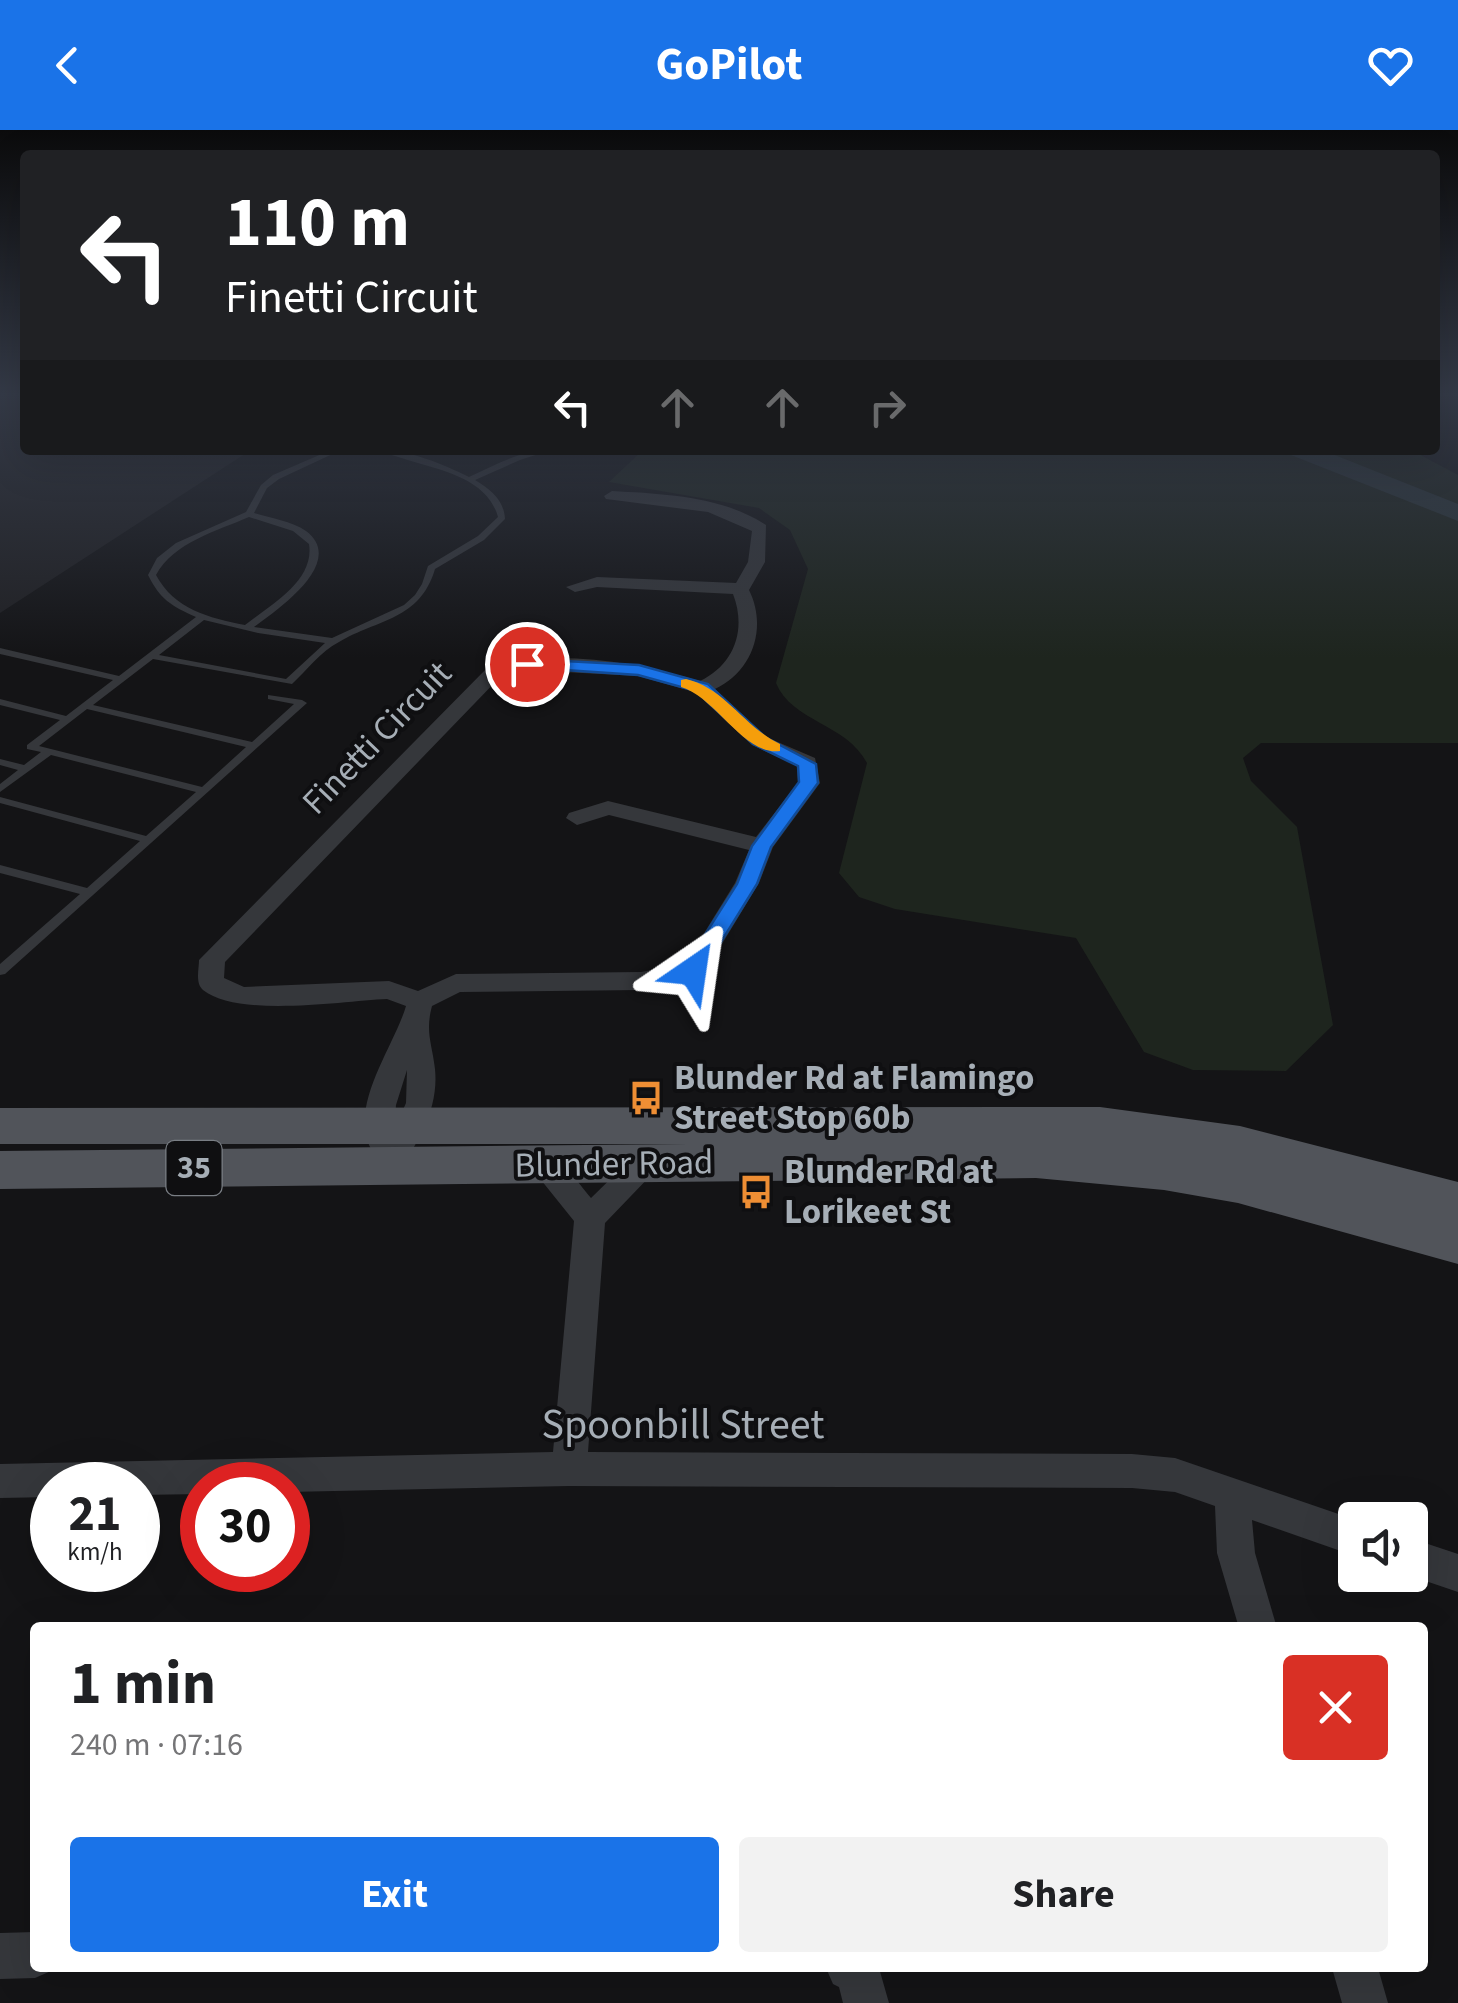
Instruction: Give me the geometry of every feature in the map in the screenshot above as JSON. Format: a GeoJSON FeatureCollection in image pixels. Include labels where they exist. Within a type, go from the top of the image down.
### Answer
{"type":"FeatureCollection","features":[{"type":"Feature","properties":{"kind":"main road","name":"Blunder Road"},"geometry":{"type":"LineString","coordinates":[[0,1126],[394,1137],[1100,1125],[1240,1145],[1458,1202]]}},
{"type":"Feature","properties":{"kind":"main road","name":"Blunder Road"},"geometry":{"type":"LineString","coordinates":[[0,1170],[394,1137],[544,1165],[1036,1160],[1103,1164],[1238,1183],[1458,1243]]}},
{"type":"Feature","properties":{"kind":"street"},"geometry":{"type":"LineString","coordinates":[[574,587],[595,574],[740,589],[753,579],[760,528],[748,518],[656,498],[612,496]]}},
{"type":"Feature","properties":{"kind":"street"},"geometry":{"type":"LineString","coordinates":[[702,688],[729,673],[746,641],[749,604],[740,589]]}},
{"type":"Feature","properties":{"kind":"street","name":"Finetti Circuit"},"geometry":{"type":"LineString","coordinates":[[527,664],[639,670],[702,688],[759,740],[807,764],[808,783],[762,846],[747,884],[693,971],[641,981],[456,983],[420,1002],[389,990],[242,996],[211,982],[212,960],[496,670],[527,664]]}},
{"type":"Feature","properties":{"kind":"street"},"geometry":{"type":"LineString","coordinates":[[577,818],[604,798],[762,846]]}},
{"type":"Feature","properties":{"kind":"street"},"geometry":{"type":"LineString","coordinates":[[394,1137],[390,1076],[414,1031],[420,1002]]}},
{"type":"Feature","properties":{"kind":"street"},"geometry":{"type":"LineString","coordinates":[[394,1137],[424,1069],[414,1031]]}},
{"type":"Feature","properties":{"kind":"street"},"geometry":{"type":"LineString","coordinates":[[569,1469],[590,1218],[644,1164]]}},
{"type":"Feature","properties":{"kind":"street"},"geometry":{"type":"LineString","coordinates":[[544,1165],[590,1218]]}},
{"type":"Feature","properties":{"kind":"street","name":"Spoonbill Street"},"geometry":{"type":"LineString","coordinates":[[0,1481],[569,1469],[1132,1472],[1174,1475],[1338,1532]]}},
{"type":"Feature","properties":{"kind":"street"},"geometry":{"type":"LineString","coordinates":[[1232,1497],[1236,1552],[1256,1622]]}},
{"type":"Feature","properties":{"kind":"street"},"geometry":{"type":"LineString","coordinates":[[1428,1562],[1458,1572]]}},
{"type":"Feature","properties":{"kind":"street"},"geometry":{"type":"LineString","coordinates":[[0,1956],[30,1955]]}},
{"type":"Feature","properties":{"kind":"street"},"geometry":{"type":"LineString","coordinates":[[858,1972],[866,2003]]}},
{"type":"Feature","properties":{"kind":"street"},"geometry":{"type":"LineString","coordinates":[[1356,1972],[1365,2003]]}},
{"type":"Feature","properties":{"kind":"lane"},"geometry":{"type":"LineString","coordinates":[[268,483],[249,514],[179,545],[160,560],[152,574],[155,588],[167,602],[201,618],[332,642]]}},
{"type":"Feature","properties":{"kind":"lane"},"geometry":{"type":"LineString","coordinates":[[0,971],[302,703],[272,697],[332,642],[418,600],[428,585],[430,568],[481,538],[502,517],[502,504],[493,493],[476,483]]}},
{"type":"Feature","properties":{"kind":"lane"},"geometry":{"type":"LineString","coordinates":[[249,514],[302,532],[314,542],[316,556],[308,575],[294,591],[249,626]]}},
{"type":"Feature","properties":{"kind":"lane"},"geometry":{"type":"LineString","coordinates":[[201,618],[31,746],[204,791]]}},
{"type":"Feature","properties":{"kind":"lane"},"geometry":{"type":"LineString","coordinates":[[0,651],[121,679]]}},
{"type":"Feature","properties":{"kind":"lane"},"geometry":{"type":"LineString","coordinates":[[151,656],[288,682]]}},
{"type":"Feature","properties":{"kind":"lane"},"geometry":{"type":"LineString","coordinates":[[0,702],[68,719]]}},
{"type":"Feature","properties":{"kind":"lane"},"geometry":{"type":"LineString","coordinates":[[85,706],[254,746]]}},
{"type":"Feature","properties":{"kind":"lane"},"geometry":{"type":"LineString","coordinates":[[0,789],[49,751]]}},
{"type":"Feature","properties":{"kind":"lane"},"geometry":{"type":"LineString","coordinates":[[0,762],[26,769]]}},
{"type":"Feature","properties":{"kind":"lane"},"geometry":{"type":"LineString","coordinates":[[0,800],[149,840]]}},
{"type":"Feature","properties":{"kind":"lane"},"geometry":{"type":"LineString","coordinates":[[0,869],[89,892]]}},
{"type":"Feature","properties":{"kind":"lane"},"geometry":{"type":"LineString","coordinates":[[0,950],[18,956]]}},
{"type":"Feature","properties":{"kind":"shaded area"},"geometry":{"type":"Polygon","coordinates":[[[0,483],[200,483],[0,613],[0,483]]]}},
{"type":"Feature","properties":{"kind":"shaded area"},"geometry":{"type":"Polygon","coordinates":[[[617,483],[1458,483],[1458,743],[1261,743],[1243,758],[1251,781],[1297,827],[1333,1025],[1286,1071],[1193,1070],[1144,1052],[1076,938],[895,909],[859,897],[839,873],[867,763],[846,739],[794,706],[776,683],[808,569],[790,530],[759,508],[617,483]]]}},
{"type":"Feature","properties":{"kind":"waterway"},"geometry":{"type":"LineString","coordinates":[[1384,483],[1458,513]]}},
{"type":"Feature","properties":{"kind":"slow traffic"},"geometry":{"type":"LineString","coordinates":[[686,683],[702,688],[773,748]]}},
{"type":"Feature","properties":{"kind":"place","name":"Blunder Rd at Flamingo Street Stop 60b"},"geometry":{"type":"Point","coordinates":[646,1098]}},
{"type":"Feature","properties":{"kind":"place","name":"Blunder Rd at Lorikeet St"},"geometry":{"type":"Point","coordinates":[756,1192]}},
{"type":"Feature","properties":{"kind":"route"},"geometry":{"type":"LineString","coordinates":[[527,664],[639,670],[702,688],[759,740],[807,764],[808,783],[762,846],[747,884],[693,971]]}}]}
